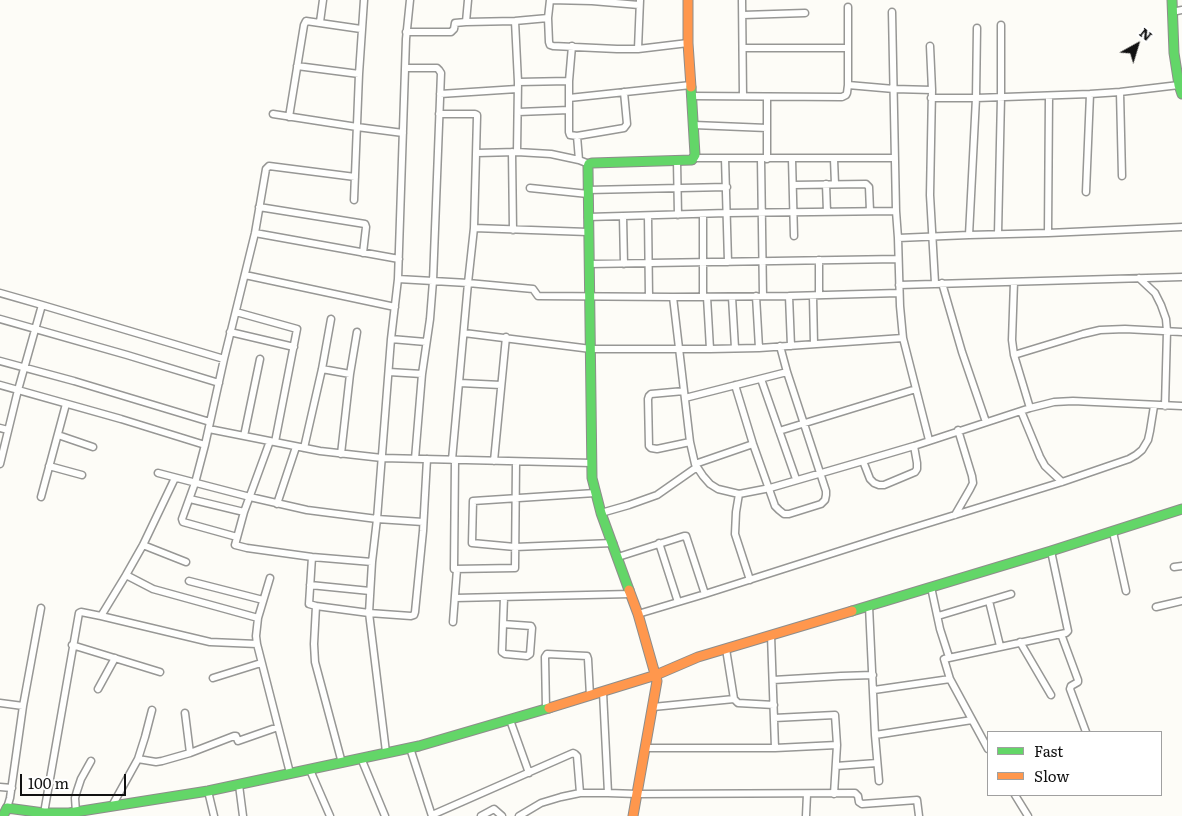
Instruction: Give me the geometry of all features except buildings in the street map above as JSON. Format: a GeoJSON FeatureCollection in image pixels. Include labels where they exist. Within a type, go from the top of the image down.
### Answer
{"type":"FeatureCollection","features":[{"type":"Feature","properties":{"kind":"street"},"geometry":{"type":"LineString","coordinates":[[320,22],[323,0]]}},
{"type":"Feature","properties":{"kind":"street"},"geometry":{"type":"LineString","coordinates":[[354,200],[361,29],[364,0]]}},
{"type":"Feature","properties":{"kind":"street"},"geometry":{"type":"LineString","coordinates":[[386,752],[369,613],[391,339],[398,279],[406,32],[410,0]]}},
{"type":"Feature","properties":{"kind":"street"},"geometry":{"type":"LineString","coordinates":[[466,22],[468,0]]}},
{"type":"Feature","properties":{"kind":"street"},"geometry":{"type":"LineString","coordinates":[[638,48],[640,2],[550,0],[548,18],[550,45],[553,46],[617,49],[638,48],[688,44]]}},
{"type":"Feature","properties":{"kind":"street"},"geometry":{"type":"LineString","coordinates":[[688,0],[688,44],[694,125],[694,158]]}},
{"type":"Feature","properties":{"kind":"street"},"geometry":{"type":"LineString","coordinates":[[742,0],[743,96]]}},
{"type":"Feature","properties":{"kind":"street"},"geometry":{"type":"LineString","coordinates":[[1172,0],[1174,53],[1182,94]]}},
{"type":"Feature","properties":{"kind":"street"},"geometry":{"type":"LineString","coordinates":[[692,96],[842,97],[847,93],[848,86],[848,7]]}},
{"type":"Feature","properties":{"kind":"street"},"geometry":{"type":"LineString","coordinates":[[1172,12],[1182,10]]}},
{"type":"Feature","properties":{"kind":"street"},"geometry":{"type":"LineString","coordinates":[[892,12],[899,293],[903,338],[929,440]]}},
{"type":"Feature","properties":{"kind":"street"},"geometry":{"type":"LineString","coordinates":[[743,15],[806,14]]}},
{"type":"Feature","properties":{"kind":"street"},"geometry":{"type":"LineString","coordinates":[[406,32],[451,32],[454,29],[455,23],[548,18]]}},
{"type":"Feature","properties":{"kind":"street"},"geometry":{"type":"LineString","coordinates":[[289,117],[304,23],[308,20],[361,29]]}},
{"type":"Feature","properties":{"kind":"street"},"geometry":{"type":"LineString","coordinates":[[513,230],[518,112],[515,21]]}},
{"type":"Feature","properties":{"kind":"street"},"geometry":{"type":"LineString","coordinates":[[998,234],[1001,25]]}},
{"type":"Feature","properties":{"kind":"street"},"geometry":{"type":"LineString","coordinates":[[969,234],[976,98],[977,28]]}},
{"type":"Feature","properties":{"kind":"street"},"geometry":{"type":"LineString","coordinates":[[572,46],[569,81],[570,135],[577,136],[624,128],[627,124],[624,92]]}},
{"type":"Feature","properties":{"kind":"street"},"geometry":{"type":"LineString","coordinates":[[930,46],[932,90],[930,154],[935,283]]}},
{"type":"Feature","properties":{"kind":"street"},"geometry":{"type":"LineString","coordinates":[[743,48],[848,48]]}},
{"type":"Feature","properties":{"kind":"street"},"geometry":{"type":"LineString","coordinates":[[297,66],[359,74]]}},
{"type":"Feature","properties":{"kind":"street"},"geometry":{"type":"LineString","coordinates":[[405,68],[437,68],[441,73],[433,281],[422,374],[415,459]]}},
{"type":"Feature","properties":{"kind":"street"},"geometry":{"type":"LineString","coordinates":[[440,94],[569,81]]}},
{"type":"Feature","properties":{"kind":"street"},"geometry":{"type":"LineString","coordinates":[[931,98],[1001,98],[1090,94],[1179,85]]}},
{"type":"Feature","properties":{"kind":"street"},"geometry":{"type":"LineString","coordinates":[[569,98],[691,86]]}},
{"type":"Feature","properties":{"kind":"street"},"geometry":{"type":"LineString","coordinates":[[848,86],[894,90],[932,90]]}},
{"type":"Feature","properties":{"kind":"street"},"geometry":{"type":"LineString","coordinates":[[1120,92],[1122,176]]}},
{"type":"Feature","properties":{"kind":"street"},"geometry":{"type":"LineString","coordinates":[[1086,192],[1090,94]]}},
{"type":"Feature","properties":{"kind":"street"},"geometry":{"type":"LineString","coordinates":[[1048,233],[1049,96]]}},
{"type":"Feature","properties":{"kind":"street"},"geometry":{"type":"LineString","coordinates":[[764,296],[762,213],[767,97]]}},
{"type":"Feature","properties":{"kind":"street"},"geometry":{"type":"LineString","coordinates":[[518,112],[569,110]]}},
{"type":"Feature","properties":{"kind":"street"},"geometry":{"type":"LineString","coordinates":[[273,114],[403,133]]}},
{"type":"Feature","properties":{"kind":"street"},"geometry":{"type":"LineString","coordinates":[[439,114],[477,115],[474,228],[454,460],[454,569],[515,568],[516,462]]}},
{"type":"Feature","properties":{"kind":"street"},"geometry":{"type":"LineString","coordinates":[[694,125],[767,128]]}},
{"type":"Feature","properties":{"kind":"street"},"geometry":{"type":"LineString","coordinates":[[577,136],[579,160]]}},
{"type":"Feature","properties":{"kind":"street"},"geometry":{"type":"LineString","coordinates":[[477,153],[515,152],[551,154],[589,164],[677,162],[694,158],[895,158]]}},
{"type":"Feature","properties":{"kind":"street"},"geometry":{"type":"LineString","coordinates":[[725,158],[728,262]]}},
{"type":"Feature","properties":{"kind":"street"},"geometry":{"type":"LineString","coordinates":[[792,159],[794,236]]}},
{"type":"Feature","properties":{"kind":"street"},"geometry":{"type":"LineString","coordinates":[[834,159],[835,184]]}},
{"type":"Feature","properties":{"kind":"street"},"geometry":{"type":"LineString","coordinates":[[677,162],[678,215]]}},
{"type":"Feature","properties":{"kind":"street"},"geometry":{"type":"LineString","coordinates":[[589,164],[588,232],[592,478],[601,514],[638,614],[656,675],[657,688],[633,816]]}},
{"type":"Feature","properties":{"kind":"street"},"geometry":{"type":"LineString","coordinates":[[237,537],[183,522],[182,519],[195,483],[205,445],[230,332],[255,233],[266,169],[269,166],[355,177]]}},
{"type":"Feature","properties":{"kind":"street"},"geometry":{"type":"LineString","coordinates":[[793,184],[866,184],[868,185],[870,211]]}},
{"type":"Feature","properties":{"kind":"street"},"geometry":{"type":"LineString","coordinates":[[826,184],[827,212]]}},
{"type":"Feature","properties":{"kind":"street"},"geometry":{"type":"LineString","coordinates":[[530,188],[588,192],[727,187]]}},
{"type":"Feature","properties":{"kind":"street"},"geometry":{"type":"LineString","coordinates":[[259,207],[365,224],[363,252]]}},
{"type":"Feature","properties":{"kind":"street"},"geometry":{"type":"LineString","coordinates":[[588,217],[896,211]]}},
{"type":"Feature","properties":{"kind":"street"},"geometry":{"type":"LineString","coordinates":[[703,214],[703,262],[710,349]]}},
{"type":"Feature","properties":{"kind":"street"},"geometry":{"type":"LineString","coordinates":[[623,216],[624,264]]}},
{"type":"Feature","properties":{"kind":"street"},"geometry":{"type":"LineString","coordinates":[[648,216],[649,297]]}},
{"type":"Feature","properties":{"kind":"street"},"geometry":{"type":"LineString","coordinates":[[898,238],[1182,227]]}},
{"type":"Feature","properties":{"kind":"street"},"geometry":{"type":"LineString","coordinates":[[474,228],[588,232]]}},
{"type":"Feature","properties":{"kind":"street"},"geometry":{"type":"LineString","coordinates":[[255,233],[399,259]]}},
{"type":"Feature","properties":{"kind":"street"},"geometry":{"type":"LineString","coordinates":[[589,264],[898,259]]}},
{"type":"Feature","properties":{"kind":"street"},"geometry":{"type":"LineString","coordinates":[[814,344],[819,260]]}},
{"type":"Feature","properties":{"kind":"street"},"geometry":{"type":"LineString","coordinates":[[245,275],[395,307]]}},
{"type":"Feature","properties":{"kind":"street"},"geometry":{"type":"LineString","coordinates":[[899,285],[1182,277]]}},
{"type":"Feature","properties":{"kind":"street"},"geometry":{"type":"LineString","coordinates":[[1139,278],[1155,293],[1162,305],[1166,319],[1165,406]]}},
{"type":"Feature","properties":{"kind":"street"},"geometry":{"type":"LineString","coordinates":[[398,279],[533,289],[538,296],[589,298],[816,296],[899,293]]}},
{"type":"Feature","properties":{"kind":"street"},"geometry":{"type":"LineString","coordinates":[[1014,282],[1012,340],[1014,355],[1030,408]]}},
{"type":"Feature","properties":{"kind":"street"},"geometry":{"type":"LineString","coordinates":[[942,283],[962,352],[986,422]]}},
{"type":"Feature","properties":{"kind":"street"},"geometry":{"type":"LineString","coordinates":[[0,293],[224,359]]}},
{"type":"Feature","properties":{"kind":"street"},"geometry":{"type":"LineString","coordinates":[[756,296],[759,348]]}},
{"type":"Feature","properties":{"kind":"street"},"geometry":{"type":"LineString","coordinates":[[790,296],[791,346]]}},
{"type":"Feature","properties":{"kind":"street"},"geometry":{"type":"LineString","coordinates":[[673,297],[690,442],[696,466],[710,484],[718,489],[739,494],[770,488],[863,461],[914,446],[958,430],[1054,402],[1182,406]]}},
{"type":"Feature","properties":{"kind":"street"},"geometry":{"type":"LineString","coordinates":[[732,297],[735,348]]}},
{"type":"Feature","properties":{"kind":"street"},"geometry":{"type":"LineString","coordinates":[[0,464],[42,305]]}},
{"type":"Feature","properties":{"kind":"street"},"geometry":{"type":"LineString","coordinates":[[236,312],[296,328],[298,331],[272,442],[244,512],[234,543],[236,546],[312,557],[372,562]]}},
{"type":"Feature","properties":{"kind":"street"},"geometry":{"type":"LineString","coordinates":[[0,319],[219,383]]}},
{"type":"Feature","properties":{"kind":"street"},"geometry":{"type":"LineString","coordinates":[[304,448],[331,319]]}},
{"type":"Feature","properties":{"kind":"street"},"geometry":{"type":"LineString","coordinates":[[1014,355],[1100,330],[1125,329],[1182,332]]}},
{"type":"Feature","properties":{"kind":"street"},"geometry":{"type":"LineString","coordinates":[[230,332],[294,347]]}},
{"type":"Feature","properties":{"kind":"street"},"geometry":{"type":"LineString","coordinates":[[341,454],[357,332]]}},
{"type":"Feature","properties":{"kind":"street"},"geometry":{"type":"LineString","coordinates":[[464,333],[591,349],[759,348],[903,338]]}},
{"type":"Feature","properties":{"kind":"street"},"geometry":{"type":"LineString","coordinates":[[494,461],[506,337]]}},
{"type":"Feature","properties":{"kind":"street"},"geometry":{"type":"LineString","coordinates":[[391,339],[426,342]]}},
{"type":"Feature","properties":{"kind":"street"},"geometry":{"type":"LineString","coordinates":[[735,385],[753,444],[776,506],[784,514],[789,514],[821,504],[825,500],[826,491],[780,346]]}},
{"type":"Feature","properties":{"kind":"street"},"geometry":{"type":"LineString","coordinates":[[244,436],[260,359]]}},
{"type":"Feature","properties":{"kind":"street"},"geometry":{"type":"LineString","coordinates":[[0,361],[74,381],[209,426],[244,436],[296,447],[382,458],[592,463]]}},
{"type":"Feature","properties":{"kind":"street"},"geometry":{"type":"LineString","coordinates":[[322,369],[350,374]]}},
{"type":"Feature","properties":{"kind":"street"},"geometry":{"type":"LineString","coordinates":[[389,372],[422,374]]}},
{"type":"Feature","properties":{"kind":"street"},"geometry":{"type":"LineString","coordinates":[[690,442],[657,449],[649,446],[648,399],[651,394],[684,395],[787,372]]}},
{"type":"Feature","properties":{"kind":"street"},"geometry":{"type":"LineString","coordinates":[[761,379],[796,479]]}},
{"type":"Feature","properties":{"kind":"street"},"geometry":{"type":"LineString","coordinates":[[460,383],[502,385]]}},
{"type":"Feature","properties":{"kind":"street"},"geometry":{"type":"LineString","coordinates":[[0,385],[205,445]]}},
{"type":"Feature","properties":{"kind":"street"},"geometry":{"type":"LineString","coordinates":[[779,431],[916,389]]}},
{"type":"Feature","properties":{"kind":"street"},"geometry":{"type":"LineString","coordinates":[[41,497],[66,404]]}},
{"type":"Feature","properties":{"kind":"street"},"geometry":{"type":"LineString","coordinates":[[638,614],[1062,482],[1129,459],[1142,450],[1148,440],[1154,406]]}},
{"type":"Feature","properties":{"kind":"street"},"geometry":{"type":"LineString","coordinates":[[1021,411],[1045,466],[1062,482]]}},
{"type":"Feature","properties":{"kind":"street"},"geometry":{"type":"LineString","coordinates":[[0,428],[8,430]]}},
{"type":"Feature","properties":{"kind":"street"},"geometry":{"type":"LineString","coordinates":[[955,515],[973,482],[958,430]]}},
{"type":"Feature","properties":{"kind":"street"},"geometry":{"type":"LineString","coordinates":[[58,435],[93,447]]}},
{"type":"Feature","properties":{"kind":"street"},"geometry":{"type":"LineString","coordinates":[[601,514],[657,495],[696,466],[753,444]]}},
{"type":"Feature","properties":{"kind":"street"},"geometry":{"type":"LineString","coordinates":[[863,461],[874,484],[884,484],[917,470],[914,446]]}},
{"type":"Feature","properties":{"kind":"street"},"geometry":{"type":"LineString","coordinates":[[277,504],[296,447]]}},
{"type":"Feature","properties":{"kind":"street"},"geometry":{"type":"LineString","coordinates":[[312,557],[308,602],[311,605],[369,613],[414,615],[423,522],[426,459]]}},
{"type":"Feature","properties":{"kind":"street"},"geometry":{"type":"LineString","coordinates":[[49,466],[82,476]]}},
{"type":"Feature","properties":{"kind":"street"},"geometry":{"type":"LineString","coordinates":[[158,473],[307,510],[423,522]]}},
{"type":"Feature","properties":{"kind":"street"},"geometry":{"type":"LineString","coordinates":[[101,616],[143,545],[174,478]]}},
{"type":"Feature","properties":{"kind":"street"},"geometry":{"type":"LineString","coordinates":[[595,493],[473,501],[472,543],[515,547],[613,544]]}},
{"type":"Feature","properties":{"kind":"street"},"geometry":{"type":"LineString","coordinates":[[739,494],[735,534],[750,580]]}},
{"type":"Feature","properties":{"kind":"street"},"geometry":{"type":"LineString","coordinates":[[190,499],[244,512]]}},
{"type":"Feature","properties":{"kind":"street"},"geometry":{"type":"LineString","coordinates":[[41,608],[23,706],[12,788],[5,812],[76,812],[208,791],[410,748],[603,692],[656,675],[698,657],[1051,551],[1182,509]]}},
{"type":"Feature","properties":{"kind":"street"},"geometry":{"type":"LineString","coordinates":[[1113,532],[1126,591]]}},
{"type":"Feature","properties":{"kind":"street"},"geometry":{"type":"LineString","coordinates":[[618,557],[686,536],[706,594]]}},
{"type":"Feature","properties":{"kind":"street"},"geometry":{"type":"LineString","coordinates":[[659,543],[678,602]]}},
{"type":"Feature","properties":{"kind":"street"},"geometry":{"type":"LineString","coordinates":[[143,545],[186,562]]}},
{"type":"Feature","properties":{"kind":"street"},"geometry":{"type":"LineString","coordinates":[[987,747],[950,680],[944,660],[949,657],[1066,633],[1069,629],[1051,551]]}},
{"type":"Feature","properties":{"kind":"street"},"geometry":{"type":"LineString","coordinates":[[1174,568],[1182,566]]}},
{"type":"Feature","properties":{"kind":"street"},"geometry":{"type":"LineString","coordinates":[[453,622],[457,569]]}},
{"type":"Feature","properties":{"kind":"street"},"geometry":{"type":"LineString","coordinates":[[126,575],[153,589],[258,618]]}},
{"type":"Feature","properties":{"kind":"street"},"geometry":{"type":"LineString","coordinates":[[270,578],[258,618],[256,636],[261,663],[290,773]]}},
{"type":"Feature","properties":{"kind":"street"},"geometry":{"type":"LineString","coordinates":[[189,581],[263,600]]}},
{"type":"Feature","properties":{"kind":"street"},"geometry":{"type":"LineString","coordinates":[[310,585],[370,591]]}},
{"type":"Feature","properties":{"kind":"street"},"geometry":{"type":"LineString","coordinates":[[931,587],[949,657]]}},
{"type":"Feature","properties":{"kind":"street"},"geometry":{"type":"LineString","coordinates":[[455,598],[631,594]]}},
{"type":"Feature","properties":{"kind":"street"},"geometry":{"type":"LineString","coordinates":[[938,616],[1011,594]]}},
{"type":"Feature","properties":{"kind":"street"},"geometry":{"type":"LineString","coordinates":[[503,624],[530,626],[532,628],[530,654],[528,656],[503,653],[503,624],[504,597]]}},
{"type":"Feature","properties":{"kind":"street"},"geometry":{"type":"LineString","coordinates":[[989,601],[1000,646]]}},
{"type":"Feature","properties":{"kind":"street"},"geometry":{"type":"LineString","coordinates":[[1156,607],[1182,601]]}},
{"type":"Feature","properties":{"kind":"street"},"geometry":{"type":"LineString","coordinates":[[316,606],[315,662],[342,763]]}},
{"type":"Feature","properties":{"kind":"street"},"geometry":{"type":"LineString","coordinates":[[869,606],[879,781]]}},
{"type":"Feature","properties":{"kind":"street"},"geometry":{"type":"LineString","coordinates":[[44,813],[79,613],[101,616],[210,642],[257,644]]}},
{"type":"Feature","properties":{"kind":"street"},"geometry":{"type":"LineString","coordinates":[[1061,634],[1078,680],[1070,689],[1086,731]]}},
{"type":"Feature","properties":{"kind":"street"},"geometry":{"type":"LineString","coordinates":[[771,635],[775,748]]}},
{"type":"Feature","properties":{"kind":"street"},"geometry":{"type":"LineString","coordinates":[[1020,642],[1051,695]]}},
{"type":"Feature","properties":{"kind":"street"},"geometry":{"type":"LineString","coordinates":[[72,645],[160,672]]}},
{"type":"Feature","properties":{"kind":"street"},"geometry":{"type":"LineString","coordinates":[[726,649],[734,699],[738,703],[774,705]]}},
{"type":"Feature","properties":{"kind":"street"},"geometry":{"type":"LineString","coordinates":[[546,709],[545,656],[547,654],[587,656],[590,696]]}},
{"type":"Feature","properties":{"kind":"street"},"geometry":{"type":"LineString","coordinates":[[98,689],[115,658]]}},
{"type":"Feature","properties":{"kind":"street"},"geometry":{"type":"LineString","coordinates":[[213,678],[261,663]]}},
{"type":"Feature","properties":{"kind":"street"},"geometry":{"type":"LineString","coordinates":[[773,680],[873,675]]}},
{"type":"Feature","properties":{"kind":"street"},"geometry":{"type":"LineString","coordinates":[[874,690],[950,680]]}},
{"type":"Feature","properties":{"kind":"street"},"geometry":{"type":"LineString","coordinates":[[603,692],[608,793]]}},
{"type":"Feature","properties":{"kind":"street"},"geometry":{"type":"LineString","coordinates":[[653,708],[734,699]]}},
{"type":"Feature","properties":{"kind":"street"},"geometry":{"type":"LineString","coordinates":[[0,703],[23,706]]}},
{"type":"Feature","properties":{"kind":"street"},"geometry":{"type":"LineString","coordinates":[[112,806],[138,759],[152,710]]}},
{"type":"Feature","properties":{"kind":"street"},"geometry":{"type":"LineString","coordinates":[[185,713],[190,752]]}},
{"type":"Feature","properties":{"kind":"street"},"geometry":{"type":"LineString","coordinates":[[774,718],[835,715],[837,745],[834,794]]}},
{"type":"Feature","properties":{"kind":"street"},"geometry":{"type":"LineString","coordinates":[[510,720],[529,773]]}},
{"type":"Feature","properties":{"kind":"street"},"geometry":{"type":"LineString","coordinates":[[875,735],[972,720]]}},
{"type":"Feature","properties":{"kind":"street"},"geometry":{"type":"LineString","coordinates":[[138,759],[156,762],[168,760],[234,736],[238,741],[278,727]]}},
{"type":"Feature","properties":{"kind":"street"},"geometry":{"type":"LineString","coordinates":[[645,748],[775,748],[837,745]]}},
{"type":"Feature","properties":{"kind":"street"},"geometry":{"type":"LineString","coordinates":[[410,748],[432,816],[573,754],[577,756],[580,793]]}},
{"type":"Feature","properties":{"kind":"street"},"geometry":{"type":"LineString","coordinates":[[361,758],[385,816]]}},
{"type":"Feature","properties":{"kind":"street"},"geometry":{"type":"LineString","coordinates":[[76,812],[77,791],[91,761]]}},
{"type":"Feature","properties":{"kind":"street"},"geometry":{"type":"LineString","coordinates":[[836,766],[877,763]]}},
{"type":"Feature","properties":{"kind":"street"},"geometry":{"type":"LineString","coordinates":[[310,770],[330,816]]}},
{"type":"Feature","properties":{"kind":"street"},"geometry":{"type":"LineString","coordinates":[[239,785],[244,816]]}},
{"type":"Feature","properties":{"kind":"street"},"geometry":{"type":"LineString","coordinates":[[0,787],[12,788]]}},
{"type":"Feature","properties":{"kind":"street"},"geometry":{"type":"LineString","coordinates":[[208,791],[214,816]]}},
{"type":"Feature","properties":{"kind":"street"},"geometry":{"type":"LineString","coordinates":[[519,816],[541,803],[580,793],[856,793],[859,802],[862,804],[917,800],[919,816]]}},
{"type":"Feature","properties":{"kind":"street"},"geometry":{"type":"LineString","coordinates":[[806,816],[807,794]]}},
{"type":"Feature","properties":{"kind":"street"},"geometry":{"type":"LineString","coordinates":[[1016,796],[1028,816]]}},
{"type":"Feature","properties":{"kind":"street"},"geometry":{"type":"LineString","coordinates":[[481,816],[494,809],[502,816]]}},
{"type":"Feature","properties":{"kind":"traffic: fast"},"geometry":{"type":"LineString","coordinates":[[1172,0],[1174,53],[1182,94]]}},
{"type":"Feature","properties":{"kind":"traffic: fast"},"geometry":{"type":"LineString","coordinates":[[629,590],[601,513],[592,478],[588,167],[592,163],[692,160],[695,155],[691,87]]}},
{"type":"Feature","properties":{"kind":"traffic: fast"},"geometry":{"type":"LineString","coordinates":[[852,611],[1182,509]]}},
{"type":"Feature","properties":{"kind":"traffic: fast"},"geometry":{"type":"LineString","coordinates":[[3,816],[7,808],[44,813],[69,813],[208,791],[419,746],[549,708]]}},
{"type":"Feature","properties":{"kind":"traffic: slow"},"geometry":{"type":"LineString","coordinates":[[688,0],[691,87]]}},
{"type":"Feature","properties":{"kind":"traffic: slow"},"geometry":{"type":"LineString","coordinates":[[629,590],[638,614],[657,681],[633,816]]}},
{"type":"Feature","properties":{"kind":"traffic: slow"},"geometry":{"type":"LineString","coordinates":[[549,708],[656,675],[698,657],[852,611]]}}]}
